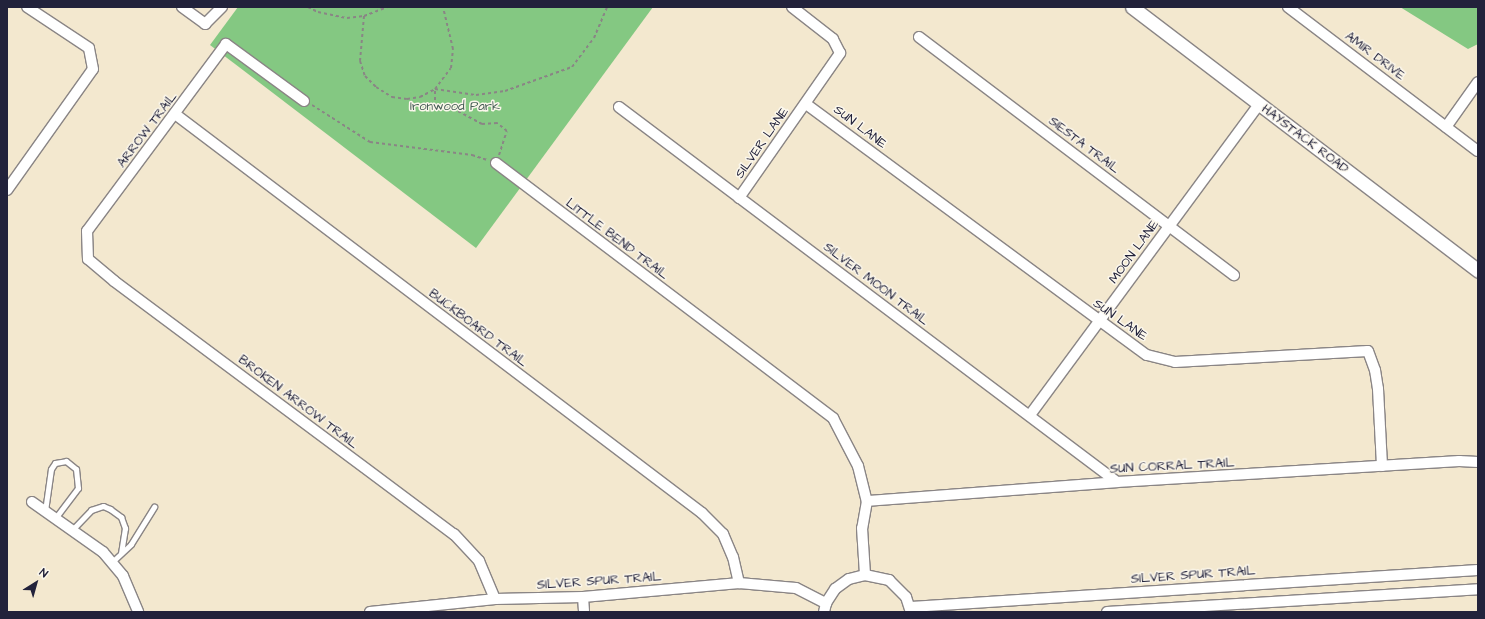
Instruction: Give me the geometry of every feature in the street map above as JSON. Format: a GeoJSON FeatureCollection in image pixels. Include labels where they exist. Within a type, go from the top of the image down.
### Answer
{"type":"FeatureCollection","features":[{"type":"Feature","properties":{"kind":"street"},"geometry":{"type":"LineString","coordinates":[[7,190],[10,178],[93,69],[89,48],[27,7]]}},
{"type":"Feature","properties":{"kind":"street"},"geometry":{"type":"LineString","coordinates":[[182,7],[205,24],[222,7]]}},
{"type":"Feature","properties":{"kind":"street","name":"SILVER LANE"},"geometry":{"type":"LineString","coordinates":[[739,198],[806,104],[840,53],[834,39],[792,7]]}},
{"type":"Feature","properties":{"kind":"street","name":"HAYSTACK ROAD"},"geometry":{"type":"LineString","coordinates":[[1132,7],[1478,271]]}},
{"type":"Feature","properties":{"kind":"street","name":"AMIR DRIVE"},"geometry":{"type":"LineString","coordinates":[[1288,7],[1478,152]]}},
{"type":"Feature","properties":{"kind":"street","name":"SIESTA TRAIL"},"geometry":{"type":"LineString","coordinates":[[919,37],[1234,275]]}},
{"type":"Feature","properties":{"kind":"street","name":"ARROW TRAIL"},"geometry":{"type":"LineString","coordinates":[[87,231],[226,44],[304,101]]}},
{"type":"Feature","properties":{"kind":"street"},"geometry":{"type":"LineString","coordinates":[[1446,127],[1478,82]]}},
{"type":"Feature","properties":{"kind":"street","name":"SUN LANE"},"geometry":{"type":"LineString","coordinates":[[806,104],[1099,322],[1147,355],[1175,362],[1368,351],[1375,370],[1378,389],[1382,466]]}},
{"type":"Feature","properties":{"kind":"street","name":"MOON LANE"},"geometry":{"type":"LineString","coordinates":[[1030,415],[1259,104]]}},
{"type":"Feature","properties":{"kind":"street","name":"SILVER MOON TRAIL"},"geometry":{"type":"LineString","coordinates":[[619,107],[1117,482]]}},
{"type":"Feature","properties":{"kind":"street","name":"BUCKBOARD TRAIL"},"geometry":{"type":"LineString","coordinates":[[175,114],[702,513],[723,534],[733,557],[739,583]]}},
{"type":"Feature","properties":{"kind":"street","name":"LITTLE BEND TRAIL"},"geometry":{"type":"LineString","coordinates":[[496,163],[833,418],[858,466],[867,501],[862,528],[865,575]]}},
{"type":"Feature","properties":{"kind":"street","name":"BROKEN ARROW TRAIL"},"geometry":{"type":"LineString","coordinates":[[87,231],[88,259],[114,281],[454,534],[479,561],[495,600]]}},
{"type":"Feature","properties":{"kind":"street","name":"SUN CORRAL TRAIL"},"geometry":{"type":"LineString","coordinates":[[867,501],[1117,482],[1382,466],[1478,462]]}},
{"type":"Feature","properties":{"kind":"street"},"geometry":{"type":"LineString","coordinates":[[32,502],[103,552],[123,576],[138,612]]}},
{"type":"Feature","properties":{"kind":"street","name":"SILVER SPUR TRAIL"},"geometry":{"type":"LineString","coordinates":[[911,609],[1228,585],[1478,570]]}},
{"type":"Feature","properties":{"kind":"street"},"geometry":{"type":"LineString","coordinates":[[825,608],[835,589],[849,579],[865,575],[888,580],[906,597],[911,609]]}},
{"type":"Feature","properties":{"kind":"street","name":"SILVER SPUR TRAIL"},"geometry":{"type":"LineString","coordinates":[[370,612],[495,600],[583,597],[739,583],[796,588],[825,608]]}},
{"type":"Feature","properties":{"kind":"street"},"geometry":{"type":"LineString","coordinates":[[1228,585],[1229,604]]}},
{"type":"Feature","properties":{"kind":"street"},"geometry":{"type":"LineString","coordinates":[[1195,588],[1197,606]]}},
{"type":"Feature","properties":{"kind":"street"},"geometry":{"type":"LineString","coordinates":[[1107,612],[1478,589]]}},
{"type":"Feature","properties":{"kind":"street"},"geometry":{"type":"LineString","coordinates":[[583,597],[584,612]]}},
{"type":"Feature","properties":{"kind":"lane"},"geometry":{"type":"LineString","coordinates":[[45,510],[51,469],[55,463],[66,460],[76,469],[78,488],[55,518]]}},
{"type":"Feature","properties":{"kind":"lane"},"geometry":{"type":"LineString","coordinates":[[72,530],[90,510],[103,506],[110,509],[121,517],[125,528],[121,553]]}},
{"type":"Feature","properties":{"kind":"lane"},"geometry":{"type":"LineString","coordinates":[[112,562],[140,531],[154,507]]}},
{"type":"Feature","properties":{"kind":"path"},"geometry":{"type":"LineString","coordinates":[[308,7],[333,17],[364,16],[387,7]]}},
{"type":"Feature","properties":{"kind":"path"},"geometry":{"type":"LineString","coordinates":[[364,16],[360,61],[365,76],[376,87],[392,96],[407,99],[420,97],[435,89],[448,73],[453,58],[454,49],[443,7]]}},
{"type":"Feature","properties":{"kind":"path"},"geometry":{"type":"LineString","coordinates":[[435,89],[476,95],[505,91],[572,67],[594,38],[607,7]]}},
{"type":"Feature","properties":{"kind":"path"},"geometry":{"type":"LineString","coordinates":[[304,101],[370,142],[472,155],[496,163],[507,131],[497,123],[482,124],[454,109],[435,106],[435,89]]}},
{"type":"Feature","properties":{"kind":"green space","name":"Ironwood Park"},"geometry":{"type":"Polygon","coordinates":[[[238,7],[653,7],[476,248],[210,45],[238,7]]]}},
{"type":"Feature","properties":{"kind":"green space"},"geometry":{"type":"Polygon","coordinates":[[[1400,7],[1478,7],[1478,44],[1468,49],[1400,7]]]}}]}
